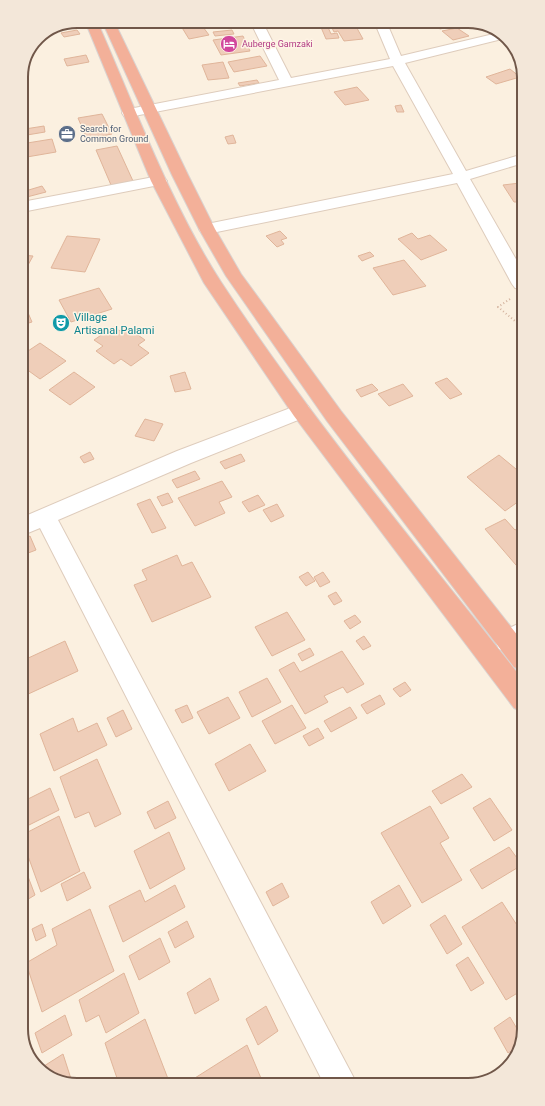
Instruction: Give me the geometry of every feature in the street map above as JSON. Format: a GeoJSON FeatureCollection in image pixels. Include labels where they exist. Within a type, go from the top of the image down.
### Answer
{"type":"FeatureCollection","features":[{"type":"Feature","properties":{"kind":"highway"},"geometry":{"type":"LineString","coordinates":[[94,28],[159,181],[213,283],[301,411],[517,692]]}},
{"type":"Feature","properties":{"kind":"highway"},"geometry":{"type":"LineString","coordinates":[[111,28],[207,229],[234,276],[280,342],[339,421],[515,636]]}},
{"type":"Feature","properties":{"kind":"street"},"geometry":{"type":"LineString","coordinates":[[260,28],[287,82]]}},
{"type":"Feature","properties":{"kind":"street"},"geometry":{"type":"LineString","coordinates":[[383,28],[397,61],[517,277]]}},
{"type":"Feature","properties":{"kind":"street"},"geometry":{"type":"LineString","coordinates":[[129,113],[397,61],[496,37]]}},
{"type":"Feature","properties":{"kind":"street"},"geometry":{"type":"LineString","coordinates":[[207,229],[462,178],[517,160]]}},
{"type":"Feature","properties":{"kind":"street"},"geometry":{"type":"LineString","coordinates":[[28,206],[159,181]]}},
{"type":"Feature","properties":{"kind":"street"},"geometry":{"type":"LineString","coordinates":[[301,411],[184,457],[34,522],[338,1078]]}},
{"type":"Feature","properties":{"kind":"path"},"geometry":{"type":"LineString","coordinates":[[498,307],[517,323]]}},
{"type":"Feature","properties":{"kind":"building"},"geometry":{"type":"Polygon","coordinates":[[[182,28],[204,28],[209,35],[189,39],[182,28]]]}},
{"type":"Feature","properties":{"kind":"building"},"geometry":{"type":"Polygon","coordinates":[[[321,28],[328,28],[331,34],[337,33],[339,38],[326,39],[321,28]]]}},
{"type":"Feature","properties":{"kind":"building"},"geometry":{"type":"Polygon","coordinates":[[[332,28],[357,28],[363,39],[344,41],[338,31],[334,32],[332,28]]]}},
{"type":"Feature","properties":{"kind":"building"},"geometry":{"type":"Polygon","coordinates":[[[457,28],[469,36],[453,40],[442,31],[457,28]]]}},
{"type":"Feature","properties":{"kind":"building"},"geometry":{"type":"Polygon","coordinates":[[[77,30],[80,34],[64,37],[61,33],[77,30]]]}},
{"type":"Feature","properties":{"kind":"building"},"geometry":{"type":"Polygon","coordinates":[[[232,30],[234,34],[215,36],[213,32],[232,30]]]}},
{"type":"Feature","properties":{"kind":"building"},"geometry":{"type":"Polygon","coordinates":[[[243,36],[250,51],[221,55],[213,40],[243,36]]]}},
{"type":"Feature","properties":{"kind":"building"},"geometry":{"type":"Polygon","coordinates":[[[86,55],[89,62],[67,66],[64,59],[86,55]]]}},
{"type":"Feature","properties":{"kind":"building"},"geometry":{"type":"Polygon","coordinates":[[[260,56],[267,66],[234,72],[228,62],[260,56]]]}},
{"type":"Feature","properties":{"kind":"building"},"geometry":{"type":"Polygon","coordinates":[[[223,62],[229,78],[208,80],[202,65],[223,62]]]}},
{"type":"Feature","properties":{"kind":"building"},"geometry":{"type":"Polygon","coordinates":[[[510,69],[517,74],[517,78],[496,84],[486,77],[510,69]]]}},
{"type":"Feature","properties":{"kind":"building"},"geometry":{"type":"Polygon","coordinates":[[[257,80],[259,83],[240,86],[238,83],[257,80]]]}},
{"type":"Feature","properties":{"kind":"building"},"geometry":{"type":"Polygon","coordinates":[[[357,87],[369,100],[345,105],[334,92],[357,87]]]}},
{"type":"Feature","properties":{"kind":"building"},"geometry":{"type":"Polygon","coordinates":[[[401,105],[404,112],[397,112],[395,106],[401,105]]]}},
{"type":"Feature","properties":{"kind":"building"},"geometry":{"type":"Polygon","coordinates":[[[102,114],[112,134],[87,139],[78,118],[102,114]]]}},
{"type":"Feature","properties":{"kind":"building"},"geometry":{"type":"Polygon","coordinates":[[[44,126],[45,132],[28,135],[28,129],[44,126]]]}},
{"type":"Feature","properties":{"kind":"building"},"geometry":{"type":"Polygon","coordinates":[[[233,135],[236,143],[228,144],[225,137],[233,135]]]}},
{"type":"Feature","properties":{"kind":"building"},"geometry":{"type":"Polygon","coordinates":[[[52,139],[56,152],[28,157],[28,143],[52,139]]]}},
{"type":"Feature","properties":{"kind":"building"},"geometry":{"type":"Polygon","coordinates":[[[117,146],[133,181],[111,185],[96,150],[117,146]]]}},
{"type":"Feature","properties":{"kind":"building"},"geometry":{"type":"Polygon","coordinates":[[[517,183],[517,202],[514,202],[503,185],[517,183]]]}},
{"type":"Feature","properties":{"kind":"building"},"geometry":{"type":"Polygon","coordinates":[[[42,186],[46,192],[28,197],[28,190],[42,186]]]}},
{"type":"Feature","properties":{"kind":"building"},"geometry":{"type":"Polygon","coordinates":[[[280,231],[287,238],[281,240],[284,244],[277,247],[266,236],[280,231]]]}},
{"type":"Feature","properties":{"kind":"building"},"geometry":{"type":"Polygon","coordinates":[[[412,233],[418,239],[430,235],[447,250],[421,260],[398,239],[412,233]]]}},
{"type":"Feature","properties":{"kind":"building"},"geometry":{"type":"Polygon","coordinates":[[[67,236],[100,239],[85,272],[51,268],[67,236]]]}},
{"type":"Feature","properties":{"kind":"building"},"geometry":{"type":"Polygon","coordinates":[[[370,252],[374,256],[362,261],[358,256],[370,252]]]}},
{"type":"Feature","properties":{"kind":"building"},"geometry":{"type":"Polygon","coordinates":[[[28,256],[33,256],[28,265],[28,256]]]}},
{"type":"Feature","properties":{"kind":"building"},"geometry":{"type":"Polygon","coordinates":[[[404,260],[426,286],[393,295],[373,268],[404,260]]]}},
{"type":"Feature","properties":{"kind":"building"},"geometry":{"type":"Polygon","coordinates":[[[99,288],[112,309],[71,322],[59,300],[99,288]]]}},
{"type":"Feature","properties":{"kind":"building"},"geometry":{"type":"Polygon","coordinates":[[[28,313],[32,322],[28,323],[28,313]]]}},
{"type":"Feature","properties":{"kind":"building"},"geometry":{"type":"Polygon","coordinates":[[[113,327],[122,332],[128,328],[145,340],[138,345],[149,353],[131,366],[121,359],[114,364],[96,351],[103,346],[94,340],[113,327]]]}},
{"type":"Feature","properties":{"kind":"building"},"geometry":{"type":"Polygon","coordinates":[[[40,343],[66,361],[40,379],[28,370],[28,351],[40,343]]]}},
{"type":"Feature","properties":{"kind":"building"},"geometry":{"type":"Polygon","coordinates":[[[74,372],[95,387],[70,405],[49,390],[74,372]]]}},
{"type":"Feature","properties":{"kind":"building"},"geometry":{"type":"Polygon","coordinates":[[[185,372],[191,389],[175,392],[170,376],[185,372]]]}},
{"type":"Feature","properties":{"kind":"building"},"geometry":{"type":"Polygon","coordinates":[[[447,378],[462,394],[450,399],[435,383],[447,378]]]}},
{"type":"Feature","properties":{"kind":"building"},"geometry":{"type":"Polygon","coordinates":[[[372,384],[378,390],[361,397],[356,390],[372,384]]]}},
{"type":"Feature","properties":{"kind":"building"},"geometry":{"type":"Polygon","coordinates":[[[403,384],[413,396],[389,406],[378,394],[403,384]]]}},
{"type":"Feature","properties":{"kind":"building"},"geometry":{"type":"Polygon","coordinates":[[[145,419],[163,424],[154,441],[135,436],[145,419]]]}},
{"type":"Feature","properties":{"kind":"building"},"geometry":{"type":"Polygon","coordinates":[[[90,452],[94,459],[84,463],[80,457],[90,452]]]}},
{"type":"Feature","properties":{"kind":"building"},"geometry":{"type":"Polygon","coordinates":[[[241,454],[245,461],[225,469],[220,462],[241,454]]]}},
{"type":"Feature","properties":{"kind":"building"},"geometry":{"type":"Polygon","coordinates":[[[499,455],[517,470],[517,503],[505,511],[467,477],[499,455]]]}},
{"type":"Feature","properties":{"kind":"building"},"geometry":{"type":"Polygon","coordinates":[[[195,471],[200,479],[177,488],[172,480],[195,471]]]}},
{"type":"Feature","properties":{"kind":"building"},"geometry":{"type":"Polygon","coordinates":[[[222,481],[232,497],[219,502],[225,513],[195,526],[178,498],[222,481]]]}},
{"type":"Feature","properties":{"kind":"building"},"geometry":{"type":"Polygon","coordinates":[[[168,493],[173,502],[162,506],[157,497],[168,493]]]}},
{"type":"Feature","properties":{"kind":"building"},"geometry":{"type":"Polygon","coordinates":[[[258,495],[265,505],[249,512],[242,502],[258,495]]]}},
{"type":"Feature","properties":{"kind":"building"},"geometry":{"type":"Polygon","coordinates":[[[150,499],[166,528],[152,533],[137,504],[150,499]]]}},
{"type":"Feature","properties":{"kind":"building"},"geometry":{"type":"Polygon","coordinates":[[[277,504],[284,516],[271,522],[263,510],[277,504]]]}},
{"type":"Feature","properties":{"kind":"building"},"geometry":{"type":"Polygon","coordinates":[[[505,519],[515,530],[517,529],[517,566],[485,529],[505,519]]]}},
{"type":"Feature","properties":{"kind":"building"},"geometry":{"type":"Polygon","coordinates":[[[30,536],[36,550],[28,553],[28,537],[30,536]]]}},
{"type":"Feature","properties":{"kind":"building"},"geometry":{"type":"Polygon","coordinates":[[[177,555],[182,566],[192,562],[211,597],[152,622],[134,585],[147,580],[142,570],[177,555]]]}},
{"type":"Feature","properties":{"kind":"building"},"geometry":{"type":"Polygon","coordinates":[[[308,572],[315,581],[306,586],[299,577],[308,572]]]}},
{"type":"Feature","properties":{"kind":"building"},"geometry":{"type":"Polygon","coordinates":[[[323,572],[330,582],[320,587],[314,577],[323,572]]]}},
{"type":"Feature","properties":{"kind":"building"},"geometry":{"type":"Polygon","coordinates":[[[336,592],[342,601],[334,605],[328,596],[336,592]]]}},
{"type":"Feature","properties":{"kind":"building"},"geometry":{"type":"Polygon","coordinates":[[[287,612],[305,640],[272,656],[255,627],[287,612]]]}},
{"type":"Feature","properties":{"kind":"building"},"geometry":{"type":"Polygon","coordinates":[[[355,615],[361,622],[350,629],[344,621],[355,615]]]}},
{"type":"Feature","properties":{"kind":"building"},"geometry":{"type":"Polygon","coordinates":[[[364,636],[371,646],[363,650],[356,641],[364,636]]]}},
{"type":"Feature","properties":{"kind":"building"},"geometry":{"type":"Polygon","coordinates":[[[65,641],[78,671],[28,694],[28,658],[65,641]]]}},
{"type":"Feature","properties":{"kind":"building"},"geometry":{"type":"Polygon","coordinates":[[[310,648],[314,655],[302,661],[298,654],[310,648]]]}},
{"type":"Feature","properties":{"kind":"building"},"geometry":{"type":"Polygon","coordinates":[[[342,651],[364,684],[347,693],[343,687],[324,696],[328,702],[305,714],[279,670],[294,662],[300,672],[342,651]]]}},
{"type":"Feature","properties":{"kind":"building"},"geometry":{"type":"Polygon","coordinates":[[[267,678],[281,702],[252,717],[239,692],[267,678]]]}},
{"type":"Feature","properties":{"kind":"building"},"geometry":{"type":"Polygon","coordinates":[[[405,682],[411,690],[400,697],[393,689],[405,682]]]}},
{"type":"Feature","properties":{"kind":"building"},"geometry":{"type":"Polygon","coordinates":[[[380,695],[385,704],[367,714],[361,705],[380,695]]]}},
{"type":"Feature","properties":{"kind":"building"},"geometry":{"type":"Polygon","coordinates":[[[228,697],[240,718],[209,734],[197,712],[228,697]]]}},
{"type":"Feature","properties":{"kind":"building"},"geometry":{"type":"Polygon","coordinates":[[[187,705],[193,718],[182,723],[175,710],[187,705]]]}},
{"type":"Feature","properties":{"kind":"building"},"geometry":{"type":"Polygon","coordinates":[[[292,705],[306,728],[275,744],[262,721],[292,705]]]}},
{"type":"Feature","properties":{"kind":"building"},"geometry":{"type":"Polygon","coordinates":[[[350,707],[357,718],[331,732],[324,721],[350,707]]]}},
{"type":"Feature","properties":{"kind":"building"},"geometry":{"type":"Polygon","coordinates":[[[123,710],[132,729],[116,737],[107,718],[123,710]]]}},
{"type":"Feature","properties":{"kind":"building"},"geometry":{"type":"Polygon","coordinates":[[[73,718],[78,732],[97,723],[107,745],[54,771],[40,734],[73,718]]]}},
{"type":"Feature","properties":{"kind":"building"},"geometry":{"type":"Polygon","coordinates":[[[318,728],[324,738],[309,746],[303,736],[318,728]]]}},
{"type":"Feature","properties":{"kind":"building"},"geometry":{"type":"Polygon","coordinates":[[[250,744],[266,771],[229,791],[215,764],[250,744]]]}},
{"type":"Feature","properties":{"kind":"building"},"geometry":{"type":"Polygon","coordinates":[[[97,759],[121,814],[95,827],[89,812],[75,818],[60,777],[97,759]]]}},
{"type":"Feature","properties":{"kind":"building"},"geometry":{"type":"Polygon","coordinates":[[[462,774],[472,787],[441,804],[432,791],[462,774]]]}},
{"type":"Feature","properties":{"kind":"building"},"geometry":{"type":"Polygon","coordinates":[[[50,788],[59,810],[28,826],[28,799],[50,788]]]}},
{"type":"Feature","properties":{"kind":"building"},"geometry":{"type":"Polygon","coordinates":[[[490,798],[512,830],[494,841],[473,808],[490,798]]]}},
{"type":"Feature","properties":{"kind":"building"},"geometry":{"type":"Polygon","coordinates":[[[168,801],[176,818],[155,829],[147,812],[168,801]]]}},
{"type":"Feature","properties":{"kind":"building"},"geometry":{"type":"Polygon","coordinates":[[[430,806],[449,838],[440,843],[462,880],[422,903],[381,833],[430,806]]]}},
{"type":"Feature","properties":{"kind":"building"},"geometry":{"type":"Polygon","coordinates":[[[59,816],[80,871],[41,892],[28,856],[28,832],[59,816]]]}},
{"type":"Feature","properties":{"kind":"building"},"geometry":{"type":"Polygon","coordinates":[[[169,832],[185,869],[150,889],[134,851],[169,832]]]}},
{"type":"Feature","properties":{"kind":"building"},"geometry":{"type":"Polygon","coordinates":[[[509,847],[517,858],[517,868],[482,889],[470,870],[509,847]]]}},
{"type":"Feature","properties":{"kind":"building"},"geometry":{"type":"Polygon","coordinates":[[[84,872],[91,888],[67,901],[61,884],[84,872]]]}},
{"type":"Feature","properties":{"kind":"building"},"geometry":{"type":"Polygon","coordinates":[[[28,877],[35,895],[28,899],[28,877]]]}},
{"type":"Feature","properties":{"kind":"building"},"geometry":{"type":"Polygon","coordinates":[[[282,883],[289,897],[273,906],[266,892],[282,883]]]}},
{"type":"Feature","properties":{"kind":"building"},"geometry":{"type":"Polygon","coordinates":[[[175,885],[185,907],[123,942],[109,906],[140,890],[145,902],[175,885]]]}},
{"type":"Feature","properties":{"kind":"building"},"geometry":{"type":"Polygon","coordinates":[[[399,885],[411,906],[383,924],[371,902],[399,885]]]}},
{"type":"Feature","properties":{"kind":"building"},"geometry":{"type":"Polygon","coordinates":[[[502,902],[517,925],[517,993],[506,1000],[462,927],[502,902]]]}},
{"type":"Feature","properties":{"kind":"building"},"geometry":{"type":"Polygon","coordinates":[[[90,909],[114,971],[42,1012],[28,969],[28,962],[57,945],[52,929],[90,909]]]}},
{"type":"Feature","properties":{"kind":"building"},"geometry":{"type":"Polygon","coordinates":[[[445,915],[462,944],[447,954],[430,925],[445,915]]]}},
{"type":"Feature","properties":{"kind":"building"},"geometry":{"type":"Polygon","coordinates":[[[187,921],[194,937],[175,948],[168,932],[187,921]]]}},
{"type":"Feature","properties":{"kind":"building"},"geometry":{"type":"Polygon","coordinates":[[[42,924],[46,936],[36,941],[32,929],[42,924]]]}},
{"type":"Feature","properties":{"kind":"building"},"geometry":{"type":"Polygon","coordinates":[[[160,938],[170,962],[139,980],[129,956],[160,938]]]}},
{"type":"Feature","properties":{"kind":"building"},"geometry":{"type":"Polygon","coordinates":[[[468,957],[484,983],[471,991],[456,965],[468,957]]]}},
{"type":"Feature","properties":{"kind":"building"},"geometry":{"type":"Polygon","coordinates":[[[124,973],[139,1013],[106,1033],[99,1015],[86,1022],[79,1000],[124,973]]]}},
{"type":"Feature","properties":{"kind":"building"},"geometry":{"type":"Polygon","coordinates":[[[210,978],[219,1000],[195,1014],[187,993],[210,978]]]}},
{"type":"Feature","properties":{"kind":"building"},"geometry":{"type":"Polygon","coordinates":[[[266,1006],[278,1031],[258,1045],[246,1019],[266,1006]]]}},
{"type":"Feature","properties":{"kind":"building"},"geometry":{"type":"Polygon","coordinates":[[[65,1015],[72,1035],[42,1053],[35,1033],[65,1015]]]}},
{"type":"Feature","properties":{"kind":"building"},"geometry":{"type":"Polygon","coordinates":[[[510,1017],[517,1029],[517,1035],[512,1050],[508,1053],[494,1028],[510,1017]]]}},
{"type":"Feature","properties":{"kind":"building"},"geometry":{"type":"Polygon","coordinates":[[[145,1019],[168,1078],[117,1078],[105,1043],[145,1019]]]}},
{"type":"Feature","properties":{"kind":"building"},"geometry":{"type":"Polygon","coordinates":[[[247,1045],[261,1078],[195,1078],[247,1045]]]}},
{"type":"Feature","properties":{"kind":"building"},"geometry":{"type":"Polygon","coordinates":[[[63,1054],[71,1078],[55,1073],[44,1066],[63,1054]]]}},
{"type":"Feature","properties":{"kind":"place","name":"Auberge Gamzaki"},"geometry":{"type":"Point","coordinates":[229,44]}},
{"type":"Feature","properties":{"kind":"place","name":"Search for Common Ground"},"geometry":{"type":"Point","coordinates":[67,134]}},
{"type":"Feature","properties":{"kind":"place","name":"Village Artisanal Palami"},"geometry":{"type":"Point","coordinates":[61,323]}}]}
